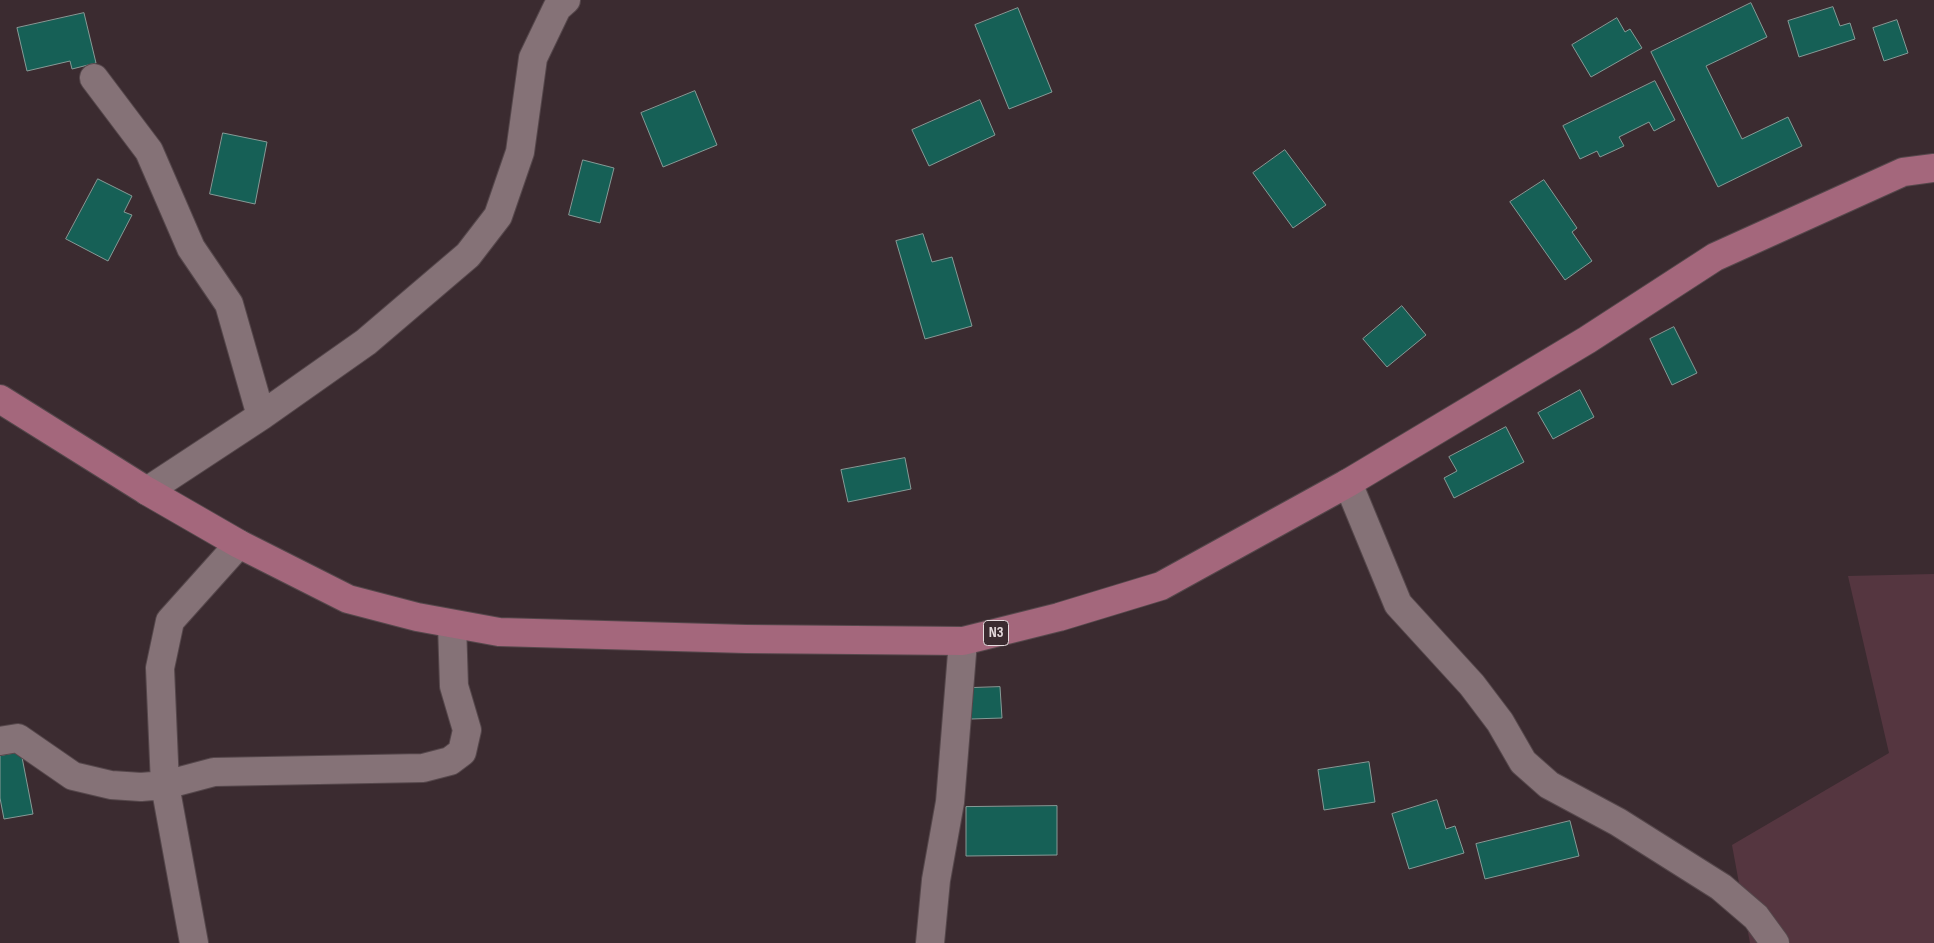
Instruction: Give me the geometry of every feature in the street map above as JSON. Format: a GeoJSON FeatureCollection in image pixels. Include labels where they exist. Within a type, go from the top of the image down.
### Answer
{"type":"FeatureCollection","features":[{"type":"Feature","properties":{"kind":"main road","name":"N3"},"geometry":{"type":"LineString","coordinates":[[0,400],[147,491],[239,544],[348,599],[417,618],[499,632],[746,639],[963,641],[1059,617],[1161,586],[1348,483],[1587,340],[1715,257],[1903,172],[1934,168]]}},
{"type":"Feature","properties":{"kind":"street"},"geometry":{"type":"LineString","coordinates":[[147,491],[261,416],[366,342],[468,254],[498,216],[520,152],[533,58],[557,8],[566,0]]}},
{"type":"Feature","properties":{"kind":"street"},"geometry":{"type":"LineString","coordinates":[[94,78],[148,151],[191,248],[229,304],[261,416]]}},
{"type":"Feature","properties":{"kind":"street"},"geometry":{"type":"LineString","coordinates":[[1348,483],[1398,604],[1472,685],[1500,722],[1524,762],[1548,785],[1618,822],[1721,887],[1756,917],[1775,943]]}},
{"type":"Feature","properties":{"kind":"street"},"geometry":{"type":"LineString","coordinates":[[194,943],[165,785],[160,668],[170,621],[239,544]]}},
{"type":"Feature","properties":{"kind":"street"},"geometry":{"type":"LineString","coordinates":[[0,741],[18,738],[73,776],[111,785],[141,787],[165,785],[214,772],[423,768],[450,761],[462,752],[467,730],[454,686],[452,624]]}},
{"type":"Feature","properties":{"kind":"street"},"geometry":{"type":"LineString","coordinates":[[930,943],[936,880],[950,802],[963,641]]}},
{"type":"Feature","properties":{"kind":"shaded area"},"geometry":{"type":"Polygon","coordinates":[[[1934,574],[1934,943],[1750,943],[1732,845],[1889,753],[1848,576],[1934,574]]]}},
{"type":"Feature","properties":{"kind":"building"},"geometry":{"type":"Polygon","coordinates":[[[1751,3],[1767,37],[1706,66],[1742,139],[1788,117],[1802,146],[1718,187],[1651,52],[1751,3]]]}},
{"type":"Feature","properties":{"kind":"building"},"geometry":{"type":"Polygon","coordinates":[[[1833,7],[1840,26],[1850,23],[1855,39],[1799,57],[1788,21],[1833,7]]]}},
{"type":"Feature","properties":{"kind":"building"},"geometry":{"type":"Polygon","coordinates":[[[1018,8],[1052,92],[1009,109],[975,25],[1018,8]]]}},
{"type":"Feature","properties":{"kind":"building"},"geometry":{"type":"Polygon","coordinates":[[[84,13],[96,63],[72,69],[70,61],[27,71],[17,28],[84,13]]]}},
{"type":"Feature","properties":{"kind":"building"},"geometry":{"type":"Polygon","coordinates":[[[1617,18],[1625,32],[1630,29],[1642,48],[1591,77],[1572,45],[1617,18]]]}},
{"type":"Feature","properties":{"kind":"building"},"geometry":{"type":"Polygon","coordinates":[[[1897,20],[1908,53],[1884,61],[1873,28],[1897,20]]]}},
{"type":"Feature","properties":{"kind":"building"},"geometry":{"type":"Polygon","coordinates":[[[1655,81],[1675,120],[1654,131],[1649,122],[1619,137],[1624,146],[1600,157],[1597,151],[1580,159],[1563,126],[1655,81]]]}},
{"type":"Feature","properties":{"kind":"building"},"geometry":{"type":"Polygon","coordinates":[[[695,91],[717,145],[663,167],[641,113],[695,91]]]}},
{"type":"Feature","properties":{"kind":"building"},"geometry":{"type":"Polygon","coordinates":[[[980,100],[995,135],[929,166],[912,130],[980,100]]]}},
{"type":"Feature","properties":{"kind":"building"},"geometry":{"type":"Polygon","coordinates":[[[223,133],[267,142],[255,204],[210,194],[223,133]]]}},
{"type":"Feature","properties":{"kind":"building"},"geometry":{"type":"Polygon","coordinates":[[[1285,150],[1326,205],[1293,228],[1253,173],[1285,150]]]}},
{"type":"Feature","properties":{"kind":"building"},"geometry":{"type":"Polygon","coordinates":[[[583,160],[614,168],[600,223],[569,215],[583,160]]]}},
{"type":"Feature","properties":{"kind":"building"},"geometry":{"type":"Polygon","coordinates":[[[98,179],[132,196],[124,212],[132,215],[108,261],[66,239],[98,179]]]}},
{"type":"Feature","properties":{"kind":"building"},"geometry":{"type":"Polygon","coordinates":[[[1544,180],[1577,228],[1572,232],[1592,261],[1565,280],[1510,202],[1544,180]]]}},
{"type":"Feature","properties":{"kind":"building"},"geometry":{"type":"Polygon","coordinates":[[[923,234],[932,262],[952,257],[972,326],[925,339],[896,241],[923,234]]]}},
{"type":"Feature","properties":{"kind":"building"},"geometry":{"type":"Polygon","coordinates":[[[1402,306],[1426,335],[1387,367],[1363,339],[1402,306]]]}},
{"type":"Feature","properties":{"kind":"building"},"geometry":{"type":"Polygon","coordinates":[[[1674,327],[1697,373],[1672,385],[1650,339],[1674,327]]]}},
{"type":"Feature","properties":{"kind":"building"},"geometry":{"type":"Polygon","coordinates":[[[1580,390],[1594,417],[1553,439],[1538,413],[1580,390]]]}},
{"type":"Feature","properties":{"kind":"building"},"geometry":{"type":"Polygon","coordinates":[[[1506,427],[1524,462],[1454,498],[1444,478],[1457,471],[1449,457],[1506,427]]]}},
{"type":"Feature","properties":{"kind":"building"},"geometry":{"type":"Polygon","coordinates":[[[905,458],[911,489],[848,502],[841,470],[905,458]]]}},
{"type":"Feature","properties":{"kind":"building"},"geometry":{"type":"Polygon","coordinates":[[[1000,687],[1002,718],[971,719],[970,688],[1000,687]]]}},
{"type":"Feature","properties":{"kind":"building"},"geometry":{"type":"Polygon","coordinates":[[[21,752],[33,814],[4,819],[0,798],[0,756],[21,752]]]}},
{"type":"Feature","properties":{"kind":"building"},"geometry":{"type":"Polygon","coordinates":[[[1369,762],[1375,802],[1324,810],[1318,770],[1369,762]]]}},
{"type":"Feature","properties":{"kind":"building"},"geometry":{"type":"Polygon","coordinates":[[[1437,800],[1446,829],[1455,826],[1464,853],[1409,869],[1392,814],[1437,800]]]}},
{"type":"Feature","properties":{"kind":"building"},"geometry":{"type":"Polygon","coordinates":[[[1057,806],[1057,855],[966,856],[966,807],[1057,806]]]}},
{"type":"Feature","properties":{"kind":"building"},"geometry":{"type":"Polygon","coordinates":[[[1570,821],[1579,856],[1485,879],[1476,844],[1570,821]]]}}]}
